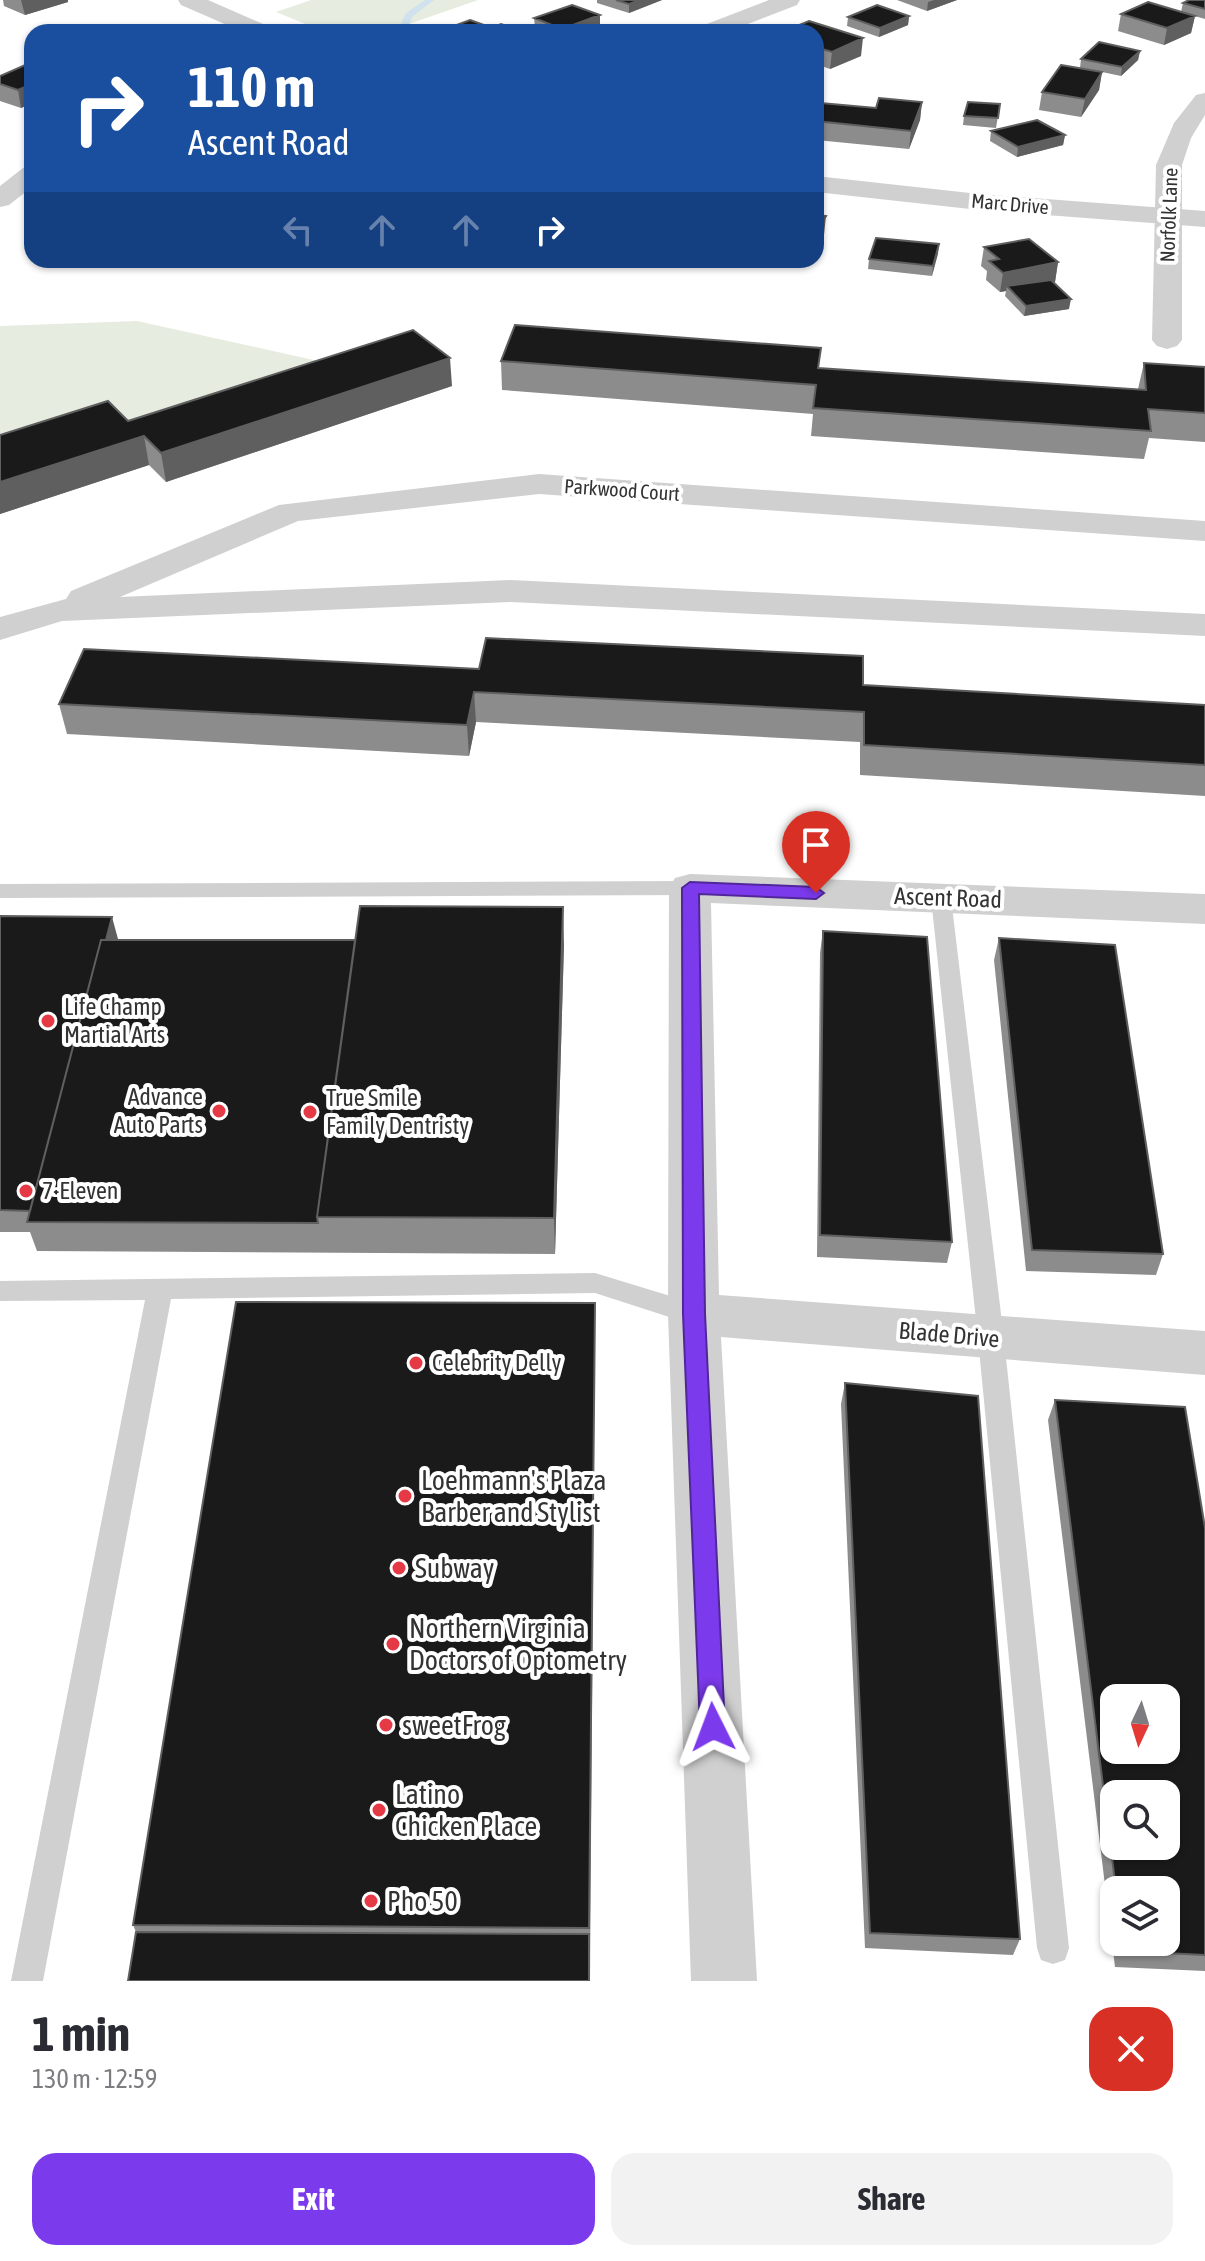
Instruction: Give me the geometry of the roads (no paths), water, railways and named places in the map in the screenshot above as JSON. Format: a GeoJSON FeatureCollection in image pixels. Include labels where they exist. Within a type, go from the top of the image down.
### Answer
{"type":"FeatureCollection","features":[{"type":"Feature","properties":{"kind":"street"},"geometry":{"type":"LineString","coordinates":[[189,0],[244,24]]}},
{"type":"Feature","properties":{"kind":"street"},"geometry":{"type":"LineString","coordinates":[[728,24],[789,0]]}},
{"type":"Feature","properties":{"kind":"street","name":"Norfolk Lane"},"geometry":{"type":"LineString","coordinates":[[1167,340],[1169,165],[1174,143],[1186,121],[1205,100]]}},
{"type":"Feature","properties":{"kind":"street"},"geometry":{"type":"LineString","coordinates":[[0,199],[24,180]]}},
{"type":"Feature","properties":{"kind":"street","name":"Marc Drive"},"geometry":{"type":"LineString","coordinates":[[824,185],[979,202],[1205,219]]}},
{"type":"Feature","properties":{"kind":"street","name":"Parkwood Court"},"geometry":{"type":"LineString","coordinates":[[0,629],[58,610],[291,512],[539,484],[1205,531]]}},
{"type":"Feature","properties":{"kind":"street","name":"Parkwood Court"},"geometry":{"type":"LineString","coordinates":[[58,610],[511,591],[1205,625]]}},
{"type":"Feature","properties":{"kind":"street"},"geometry":{"type":"LineString","coordinates":[[690,888],[694,1314],[724,1981]]}},
{"type":"Feature","properties":{"kind":"street","name":"Ascent Road"},"geometry":{"type":"LineString","coordinates":[[690,888],[1205,909]]}},
{"type":"Feature","properties":{"kind":"street","name":"Blade Drive"},"geometry":{"type":"LineString","coordinates":[[694,1314],[1205,1353]]}},
{"type":"Feature","properties":{"kind":"lane"},"geometry":{"type":"LineString","coordinates":[[0,891],[690,888]]}},
{"type":"Feature","properties":{"kind":"lane"},"geometry":{"type":"LineString","coordinates":[[941,898],[991,1339],[1053,1948]]}},
{"type":"Feature","properties":{"kind":"lane"},"geometry":{"type":"LineString","coordinates":[[0,1291],[595,1283],[694,1314]]}},
{"type":"Feature","properties":{"kind":"lane"},"geometry":{"type":"LineString","coordinates":[[27,1981],[160,1289]]}},
{"type":"Feature","properties":{"kind":"waterway"},"geometry":{"type":"LineString","coordinates":[[405,24],[409,15],[430,0]]}},
{"type":"Feature","properties":{"kind":"place","name":"Life Champ Martial Arts"},"geometry":{"type":"Point","coordinates":[48,1021]}},
{"type":"Feature","properties":{"kind":"place","name":"Advance Auto Parts"},"geometry":{"type":"Point","coordinates":[219,1111]}},
{"type":"Feature","properties":{"kind":"place","name":"True Smile Family Dentristy"},"geometry":{"type":"Point","coordinates":[310,1112]}},
{"type":"Feature","properties":{"kind":"place","name":"7-Eleven"},"geometry":{"type":"Point","coordinates":[26,1191]}},
{"type":"Feature","properties":{"kind":"place","name":"Celebrity Delly"},"geometry":{"type":"Point","coordinates":[416,1363]}},
{"type":"Feature","properties":{"kind":"place","name":"Loehmann's Plaza Barber and Stylist"},"geometry":{"type":"Point","coordinates":[405,1496]}},
{"type":"Feature","properties":{"kind":"place","name":"Subway"},"geometry":{"type":"Point","coordinates":[399,1568]}},
{"type":"Feature","properties":{"kind":"place","name":"Northern Virginia Doctors of Optometry"},"geometry":{"type":"Point","coordinates":[393,1644]}},
{"type":"Feature","properties":{"kind":"place","name":"sweetFrog"},"geometry":{"type":"Point","coordinates":[386,1725]}},
{"type":"Feature","properties":{"kind":"place","name":"Latino Chicken Place"},"geometry":{"type":"Point","coordinates":[379,1810]}},
{"type":"Feature","properties":{"kind":"place","name":"Pho 50"},"geometry":{"type":"Point","coordinates":[371,1901]}}]}
